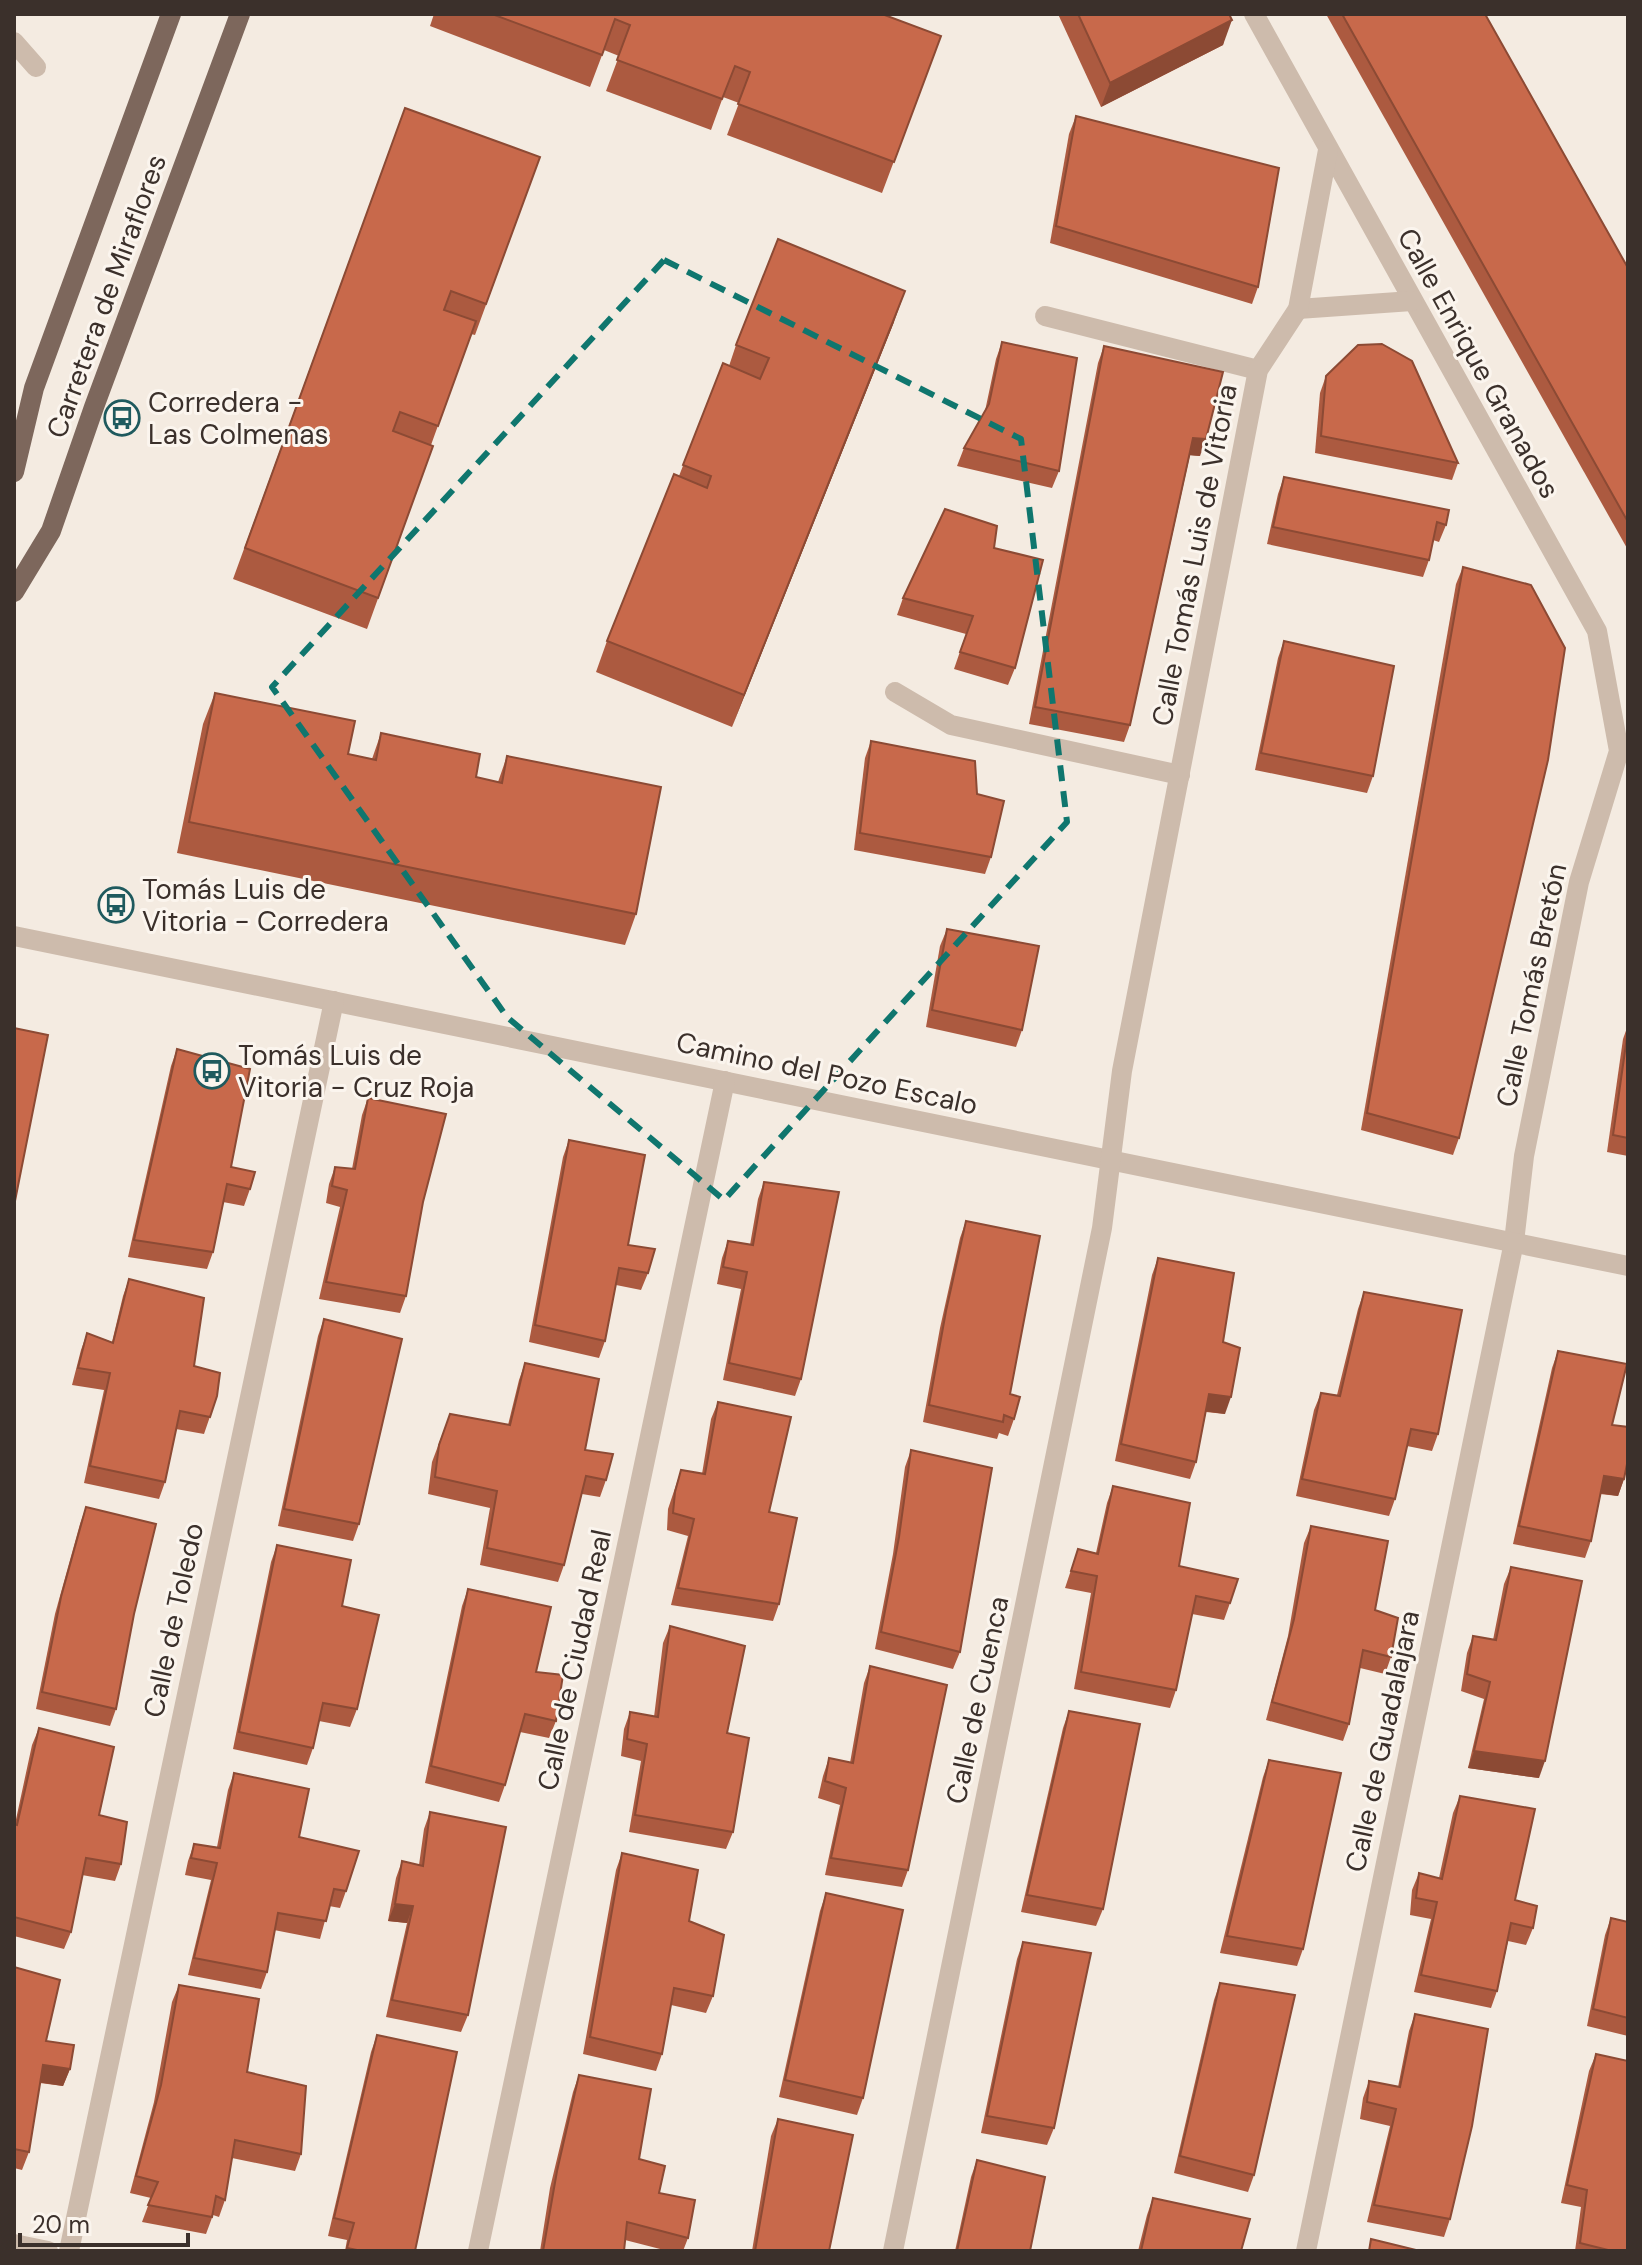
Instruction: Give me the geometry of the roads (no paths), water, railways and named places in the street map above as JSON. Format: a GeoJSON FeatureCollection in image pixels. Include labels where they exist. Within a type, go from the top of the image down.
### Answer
{"type":"FeatureCollection","features":[{"type":"Feature","properties":{"kind":"main road","name":"Carretera de Miraflores"},"geometry":{"type":"LineString","coordinates":[[14,472],[34,388],[171,14]]}},
{"type":"Feature","properties":{"kind":"main road","name":"Carretera de Miraflores"},"geometry":{"type":"LineString","coordinates":[[14,592],[51,531],[240,14]]}},
{"type":"Feature","properties":{"kind":"main road","name":"Carretera de Miraflores"},"geometry":{"type":"LineString","coordinates":[[14,422],[34,388]]}},
{"type":"Feature","properties":{"kind":"street","name":"Calle Enrique Granados"},"geometry":{"type":"LineString","coordinates":[[1254,14],[1597,631],[1623,750]]}},
{"type":"Feature","properties":{"kind":"street"},"geometry":{"type":"LineString","coordinates":[[14,42],[36,67]]}},
{"type":"Feature","properties":{"kind":"street","name":"Calle Tomás Luis de Vitoria"},"geometry":{"type":"LineString","coordinates":[[1112,1160],[1122,1071],[1258,370],[1298,309],[1328,150]]}},
{"type":"Feature","properties":{"kind":"street"},"geometry":{"type":"LineString","coordinates":[[1298,309],[1412,301]]}},
{"type":"Feature","properties":{"kind":"street"},"geometry":{"type":"LineString","coordinates":[[1045,316],[1258,370]]}},
{"type":"Feature","properties":{"kind":"street"},"geometry":{"type":"LineString","coordinates":[[895,692],[951,725],[1180,775]]}},
{"type":"Feature","properties":{"kind":"street","name":"Calle Tomás Bretón"},"geometry":{"type":"LineString","coordinates":[[1514,1242],[1524,1156],[1579,882],[1623,750]]}},
{"type":"Feature","properties":{"kind":"street","name":"Camino del Pozo Escalo"},"geometry":{"type":"LineString","coordinates":[[14,936],[1628,1266]]}},
{"type":"Feature","properties":{"kind":"street","name":"Calle de Toledo"},"geometry":{"type":"LineString","coordinates":[[69,2251],[334,1001]]}},
{"type":"Feature","properties":{"kind":"street","name":"Calle de Ciudad Real"},"geometry":{"type":"LineString","coordinates":[[478,2251],[725,1081]]}},
{"type":"Feature","properties":{"kind":"street","name":"Calle de Cuenca"},"geometry":{"type":"LineString","coordinates":[[893,2251],[1096,1259],[1112,1160]]}},
{"type":"Feature","properties":{"kind":"street","name":"Calle de Guadalajara"},"geometry":{"type":"LineString","coordinates":[[1306,2251],[1514,1242]]}},
{"type":"Feature","properties":{"kind":"street"},"geometry":{"type":"LineString","coordinates":[[14,2244],[48,2251]]}},
{"type":"Feature","properties":{"kind":"place","name":"Corredera - Las Colmenas"},"geometry":{"type":"Point","coordinates":[122,418]}},
{"type":"Feature","properties":{"kind":"place","name":"Tomás Luis de Vitoria - Corredera"},"geometry":{"type":"Point","coordinates":[116,905]}},
{"type":"Feature","properties":{"kind":"place","name":"Tomás Luis de Vitoria - Cruz Roja"},"geometry":{"type":"Point","coordinates":[212,1071]}}]}
